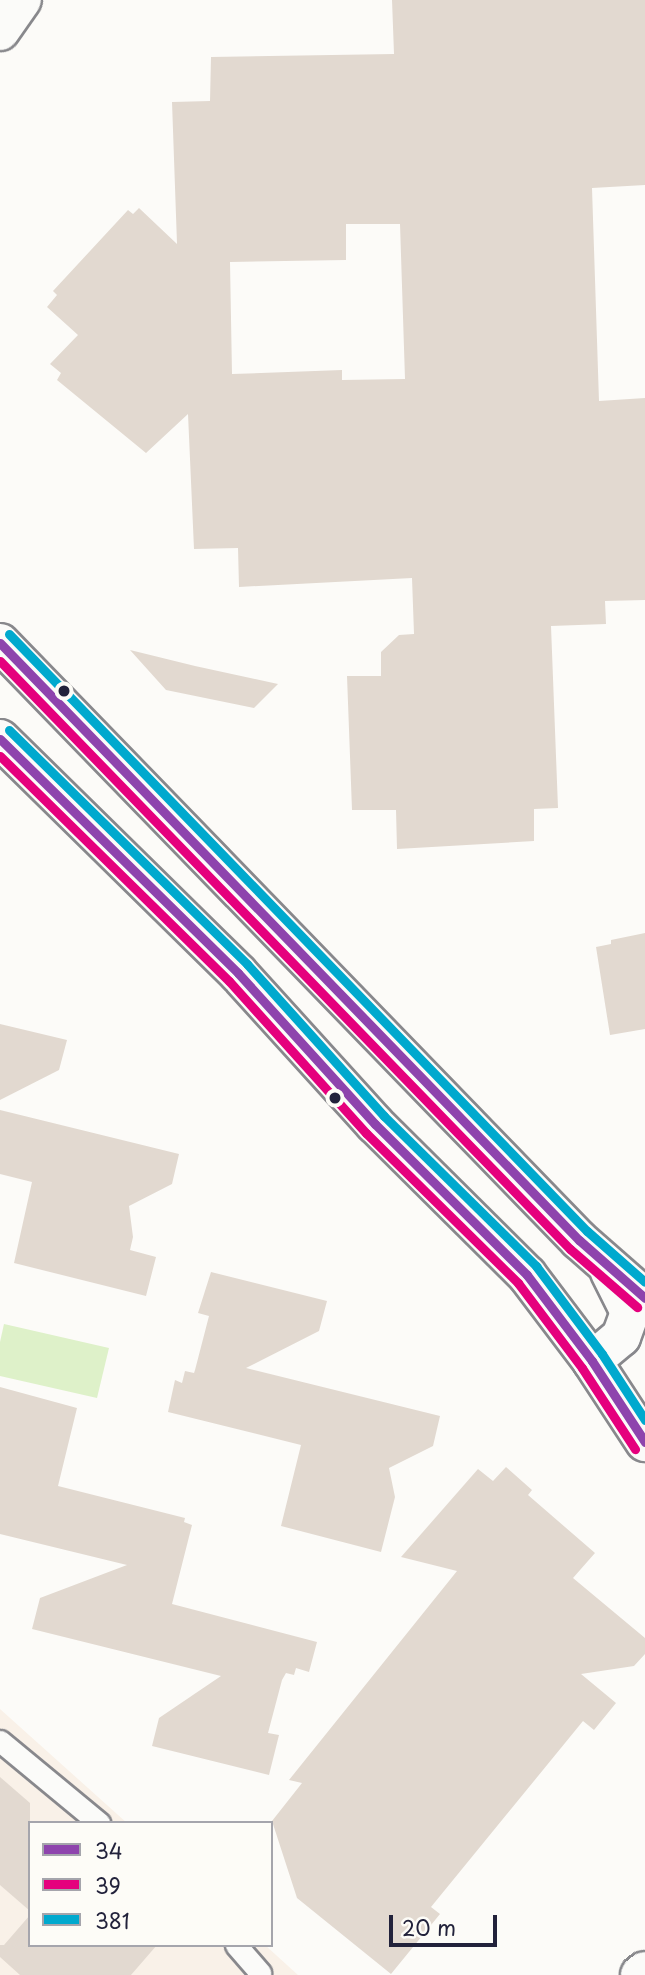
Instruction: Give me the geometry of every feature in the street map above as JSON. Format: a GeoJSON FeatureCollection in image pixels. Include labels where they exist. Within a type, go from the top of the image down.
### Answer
{"type":"FeatureCollection","features":[{"type":"Feature","properties":{"kind":"main road"},"geometry":{"type":"LineString","coordinates":[[0,31],[22,0]]}},
{"type":"Feature","properties":{"kind":"main road"},"geometry":{"type":"LineString","coordinates":[[0,643],[607,1267],[645,1298]]}},
{"type":"Feature","properties":{"kind":"main road"},"geometry":{"type":"LineString","coordinates":[[0,739],[238,973],[375,1124],[527,1275],[593,1361],[645,1442]]}},
{"type":"Feature","properties":{"kind":"main road"},"geometry":{"type":"LineString","coordinates":[[593,1361],[621,1337],[630,1312],[607,1267]]}},
{"type":"Feature","properties":{"kind":"lane"},"geometry":{"type":"LineString","coordinates":[[0,1741],[97,1821]]}},
{"type":"Feature","properties":{"kind":"lane"},"geometry":{"type":"LineString","coordinates":[[238,1947],[260,1973]]}},
{"type":"Feature","properties":{"kind":"shaded area"},"geometry":{"type":"Polygon","coordinates":[[[0,1709],[125,1821],[28,1821],[28,1947],[267,1947],[298,1975],[0,1975],[0,1709]]]}},
{"type":"Feature","properties":{"kind":"green space"},"geometry":{"type":"Polygon","coordinates":[[[4,1324],[109,1348],[97,1398],[0,1376],[0,1342],[4,1324]]]}},
{"type":"Feature","properties":{"kind":"building"},"geometry":{"type":"Polygon","coordinates":[[[392,0],[645,0],[645,185],[592,188],[599,401],[645,398],[645,600],[605,601],[606,624],[551,626],[558,808],[534,809],[534,841],[397,849],[396,810],[352,810],[347,676],[381,676],[381,652],[399,635],[414,634],[412,578],[239,587],[238,548],[194,549],[188,414],[146,453],[57,380],[61,373],[50,364],[78,335],[47,307],[57,295],[53,291],[128,210],[133,214],[139,208],[177,244],[172,102],[210,101],[211,57],[394,54],[392,0]],[[346,224],[346,260],[230,262],[232,374],[342,370],[342,380],[405,379],[400,224],[346,224]]]}},
{"type":"Feature","properties":{"kind":"building"},"geometry":{"type":"Polygon","coordinates":[[[130,650],[278,684],[254,708],[166,690],[130,650]]]}},
{"type":"Feature","properties":{"kind":"building"},"geometry":{"type":"Polygon","coordinates":[[[645,933],[645,1029],[610,1035],[596,947],[611,944],[611,940],[645,933]]]}},
{"type":"Feature","properties":{"kind":"building"},"geometry":{"type":"Polygon","coordinates":[[[0,1024],[67,1040],[59,1070],[0,1100],[0,1024]]]}},
{"type":"Feature","properties":{"kind":"building"},"geometry":{"type":"Polygon","coordinates":[[[0,1110],[179,1154],[172,1184],[129,1206],[133,1237],[130,1250],[156,1257],[146,1296],[14,1263],[32,1182],[0,1174],[0,1110]]]}},
{"type":"Feature","properties":{"kind":"building"},"geometry":{"type":"Polygon","coordinates":[[[211,1272],[327,1301],[319,1331],[246,1368],[440,1416],[433,1446],[389,1468],[395,1497],[381,1552],[281,1526],[301,1445],[168,1412],[175,1380],[182,1383],[185,1371],[194,1373],[195,1370],[209,1316],[198,1313],[211,1272]]]}},
{"type":"Feature","properties":{"kind":"building"},"geometry":{"type":"Polygon","coordinates":[[[0,1387],[77,1408],[58,1486],[185,1518],[184,1522],[192,1525],[172,1604],[317,1642],[309,1672],[296,1668],[294,1675],[286,1673],[282,1680],[268,1733],[279,1735],[269,1775],[152,1746],[159,1718],[221,1676],[32,1629],[40,1598],[127,1565],[0,1534],[0,1387]]]}},
{"type":"Feature","properties":{"kind":"building"},"geometry":{"type":"Polygon","coordinates":[[[506,1467],[532,1490],[528,1495],[595,1553],[573,1578],[645,1638],[645,1654],[634,1666],[581,1674],[616,1703],[594,1730],[583,1721],[431,1907],[440,1914],[391,1974],[297,1898],[272,1821],[302,1783],[289,1780],[457,1571],[401,1557],[478,1469],[493,1481],[506,1467]]]}},
{"type":"Feature","properties":{"kind":"building"},"geometry":{"type":"Polygon","coordinates":[[[0,1777],[30,1803],[28,1909],[0,1885],[0,1777]]]}},
{"type":"Feature","properties":{"kind":"building"},"geometry":{"type":"Polygon","coordinates":[[[28,1917],[28,1947],[155,1947],[131,1975],[20,1975],[0,1957],[0,1945],[4,1945],[28,1917]]]}},
{"type":"Feature","properties":{"kind":"transit line","name":"381"},"geometry":{"type":"LineString","coordinates":[[9,634],[587,1231],[645,1282]]}},
{"type":"Feature","properties":{"kind":"transit line","name":"34"},"geometry":{"type":"LineString","coordinates":[[0,643],[579,1240],[645,1298]]}},
{"type":"Feature","properties":{"kind":"transit line","name":"39"},"geometry":{"type":"LineString","coordinates":[[0,661],[570,1249],[637,1307]]}},
{"type":"Feature","properties":{"kind":"transit line","name":"381"},"geometry":{"type":"LineString","coordinates":[[9,730],[247,964],[384,1116],[536,1266],[602,1354],[645,1420]]}},
{"type":"Feature","properties":{"kind":"transit line","name":"34"},"geometry":{"type":"LineString","coordinates":[[0,739],[238,973],[375,1124],[527,1275],[592,1361],[645,1442]]}},
{"type":"Feature","properties":{"kind":"transit line","name":"39"},"geometry":{"type":"LineString","coordinates":[[0,756],[229,981],[366,1133],[518,1283],[582,1368],[635,1449]]}}]}
